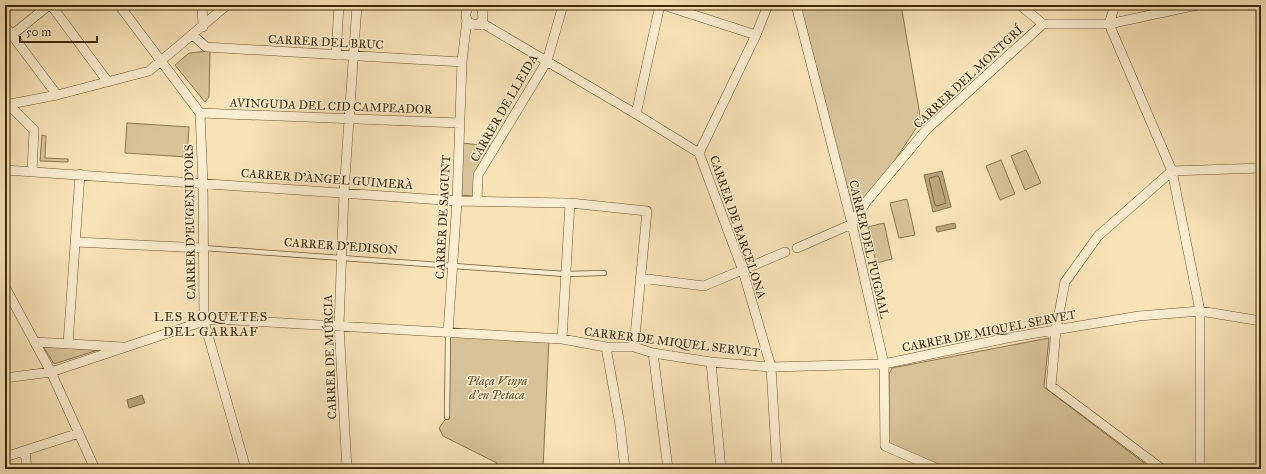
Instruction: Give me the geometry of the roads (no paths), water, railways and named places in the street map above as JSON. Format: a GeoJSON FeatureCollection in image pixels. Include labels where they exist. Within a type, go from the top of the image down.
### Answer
{"type":"FeatureCollection","features":[{"type":"Feature","properties":{"kind":"street"},"geometry":{"type":"LineString","coordinates":[[12,35],[50,5],[108,82]]}},
{"type":"Feature","properties":{"kind":"street"},"geometry":{"type":"LineString","coordinates":[[119,5],[200,113]]}},
{"type":"Feature","properties":{"kind":"street"},"geometry":{"type":"LineString","coordinates":[[202,5],[202,27]]}},
{"type":"Feature","properties":{"kind":"street"},"geometry":{"type":"LineString","coordinates":[[6,103],[57,95],[149,71],[162,62],[227,5]]}},
{"type":"Feature","properties":{"kind":"street"},"geometry":{"type":"LineString","coordinates":[[336,55],[339,5]]}},
{"type":"Feature","properties":{"kind":"street","name":"CARRER DE MÚRCIA"},"geometry":{"type":"LineString","coordinates":[[347,469],[339,326],[344,192],[352,56],[357,5]]}},
{"type":"Feature","properties":{"kind":"street","name":"CARRER DE SAGUNT"},"geometry":{"type":"LineString","coordinates":[[448,334],[457,201],[462,62],[466,11],[470,5]]}},
{"type":"Feature","properties":{"kind":"street","name":"CARRER DE LLEIDA"},"geometry":{"type":"LineString","coordinates":[[477,200],[478,175],[546,61],[563,5]]}},
{"type":"Feature","properties":{"kind":"street"},"geometry":{"type":"LineString","coordinates":[[636,114],[661,5],[756,35]]}},
{"type":"Feature","properties":{"kind":"street","name":"CARRER DE BARCELONA"},"geometry":{"type":"LineString","coordinates":[[768,5],[756,35],[700,153],[743,271],[771,367],[777,469]]}},
{"type":"Feature","properties":{"kind":"street","name":"CARRER DEL PUIGMAL"},"geometry":{"type":"LineString","coordinates":[[796,5],[852,224],[884,364],[885,446],[938,469]]}},
{"type":"Feature","properties":{"kind":"street"},"geometry":{"type":"LineString","coordinates":[[1020,5],[1043,24],[1109,24],[1197,5]]}},
{"type":"Feature","properties":{"kind":"street"},"geometry":{"type":"LineString","coordinates":[[1115,5],[1109,24],[1172,172],[1200,311],[1200,469]]}},
{"type":"Feature","properties":{"kind":"street"},"geometry":{"type":"LineString","coordinates":[[481,6],[482,23]]}},
{"type":"Feature","properties":{"kind":"street"},"geometry":{"type":"LineString","coordinates":[[466,19],[471,24],[479,25],[482,23],[700,153]]}},
{"type":"Feature","properties":{"kind":"street","name":"CARRER DEL MONTGRÍ"},"geometry":{"type":"LineString","coordinates":[[852,224],[866,202],[926,130],[1043,24]]}},
{"type":"Feature","properties":{"kind":"street"},"geometry":{"type":"LineString","coordinates":[[5,26],[57,95]]}},
{"type":"Feature","properties":{"kind":"street","name":"CARRER DEL BRUC"},"geometry":{"type":"LineString","coordinates":[[193,35],[206,47],[462,62]]}},
{"type":"Feature","properties":{"kind":"street"},"geometry":{"type":"LineString","coordinates":[[6,103],[34,130],[32,171]]}},
{"type":"Feature","properties":{"kind":"street","name":"AVINGUDA DEL CID CAMPEADOR"},"geometry":{"type":"LineString","coordinates":[[200,113],[349,120],[460,123]]}},
{"type":"Feature","properties":{"kind":"street","name":"CARRER D'EUGENI D'ORS"},"geometry":{"type":"LineString","coordinates":[[200,113],[203,184],[204,321],[246,469]]}},
{"type":"Feature","properties":{"kind":"street"},"geometry":{"type":"LineString","coordinates":[[1162,469],[1051,386],[1056,329],[1065,282],[1098,236],[1172,172],[1261,168]]}},
{"type":"Feature","properties":{"kind":"street","name":"CARRER D'ÀNGEL GUIMERÀ"},"geometry":{"type":"LineString","coordinates":[[5,170],[344,192],[457,201],[477,200],[570,203],[647,211],[640,278]]}},
{"type":"Feature","properties":{"kind":"street"},"geometry":{"type":"LineString","coordinates":[[68,344],[80,174]]}},
{"type":"Feature","properties":{"kind":"street"},"geometry":{"type":"LineString","coordinates":[[562,339],[570,203]]}},
{"type":"Feature","properties":{"kind":"street"},"geometry":{"type":"LineString","coordinates":[[797,248],[852,224]]}},
{"type":"Feature","properties":{"kind":"street","name":"CARRER D'EDISON"},"geometry":{"type":"LineString","coordinates":[[76,242],[203,248]]}},
{"type":"Feature","properties":{"kind":"street"},"geometry":{"type":"LineString","coordinates":[[634,347],[640,278],[704,286],[743,271],[785,252]]}},
{"type":"Feature","properties":{"kind":"street"},"geometry":{"type":"LineString","coordinates":[[5,286],[51,372],[95,469]]}},
{"type":"Feature","properties":{"kind":"street","name":"CARRER DE MIQUEL SERVET"},"geometry":{"type":"LineString","coordinates":[[5,378],[51,372],[204,321],[216,319],[448,334],[562,339],[606,347],[634,347],[653,353],[711,362],[771,367],[884,364],[1056,329],[1139,316],[1200,311],[1261,321]]}},
{"type":"Feature","properties":{"kind":"street","name":"CARRER DE MIQUEL SERVET"},"geometry":{"type":"LineString","coordinates":[[35,342],[128,347]]}},
{"type":"Feature","properties":{"kind":"street"},"geometry":{"type":"LineString","coordinates":[[606,347],[620,424],[625,469]]}},
{"type":"Feature","properties":{"kind":"street"},"geometry":{"type":"LineString","coordinates":[[653,353],[668,469]]}},
{"type":"Feature","properties":{"kind":"street"},"geometry":{"type":"LineString","coordinates":[[711,362],[721,469]]}},
{"type":"Feature","properties":{"kind":"street"},"geometry":{"type":"LineString","coordinates":[[5,457],[79,433]]}},
{"type":"Feature","properties":{"kind":"street"},"geometry":{"type":"LineString","coordinates":[[25,451],[27,469]]}},
{"type":"Feature","properties":{"kind":"lane","name":"CARRER D'EDISON"},"geometry":{"type":"LineString","coordinates":[[203,248],[565,274],[604,273]]}},
{"type":"Feature","properties":{"kind":"lane","name":"CARRER DE SAGUNT"},"geometry":{"type":"LineString","coordinates":[[447,417],[448,334]]}},
{"type":"Feature","properties":{"kind":"water"},"geometry":{"type":"Polygon","coordinates":[[[942,171],[951,207],[933,212],[924,175],[942,171]]]}},
{"type":"Feature","properties":{"kind":"water"},"geometry":{"type":"Polygon","coordinates":[[[955,223],[956,228],[937,232],[936,227],[955,223]]]}},
{"type":"Feature","properties":{"kind":"water"},"geometry":{"type":"Polygon","coordinates":[[[142,395],[145,403],[129,408],[127,400],[142,395]]]}},
{"type":"Feature","properties":{"kind":"district","name":"LES ROQUETES DEL GARRAF"},"geometry":{"type":"Point","coordinates":[211,324]}},
{"type":"Feature","properties":{"kind":"park label","name":"Plaça Vinya d'en Petaca"},"geometry":{"type":"Point","coordinates":[497,388]}}]}
